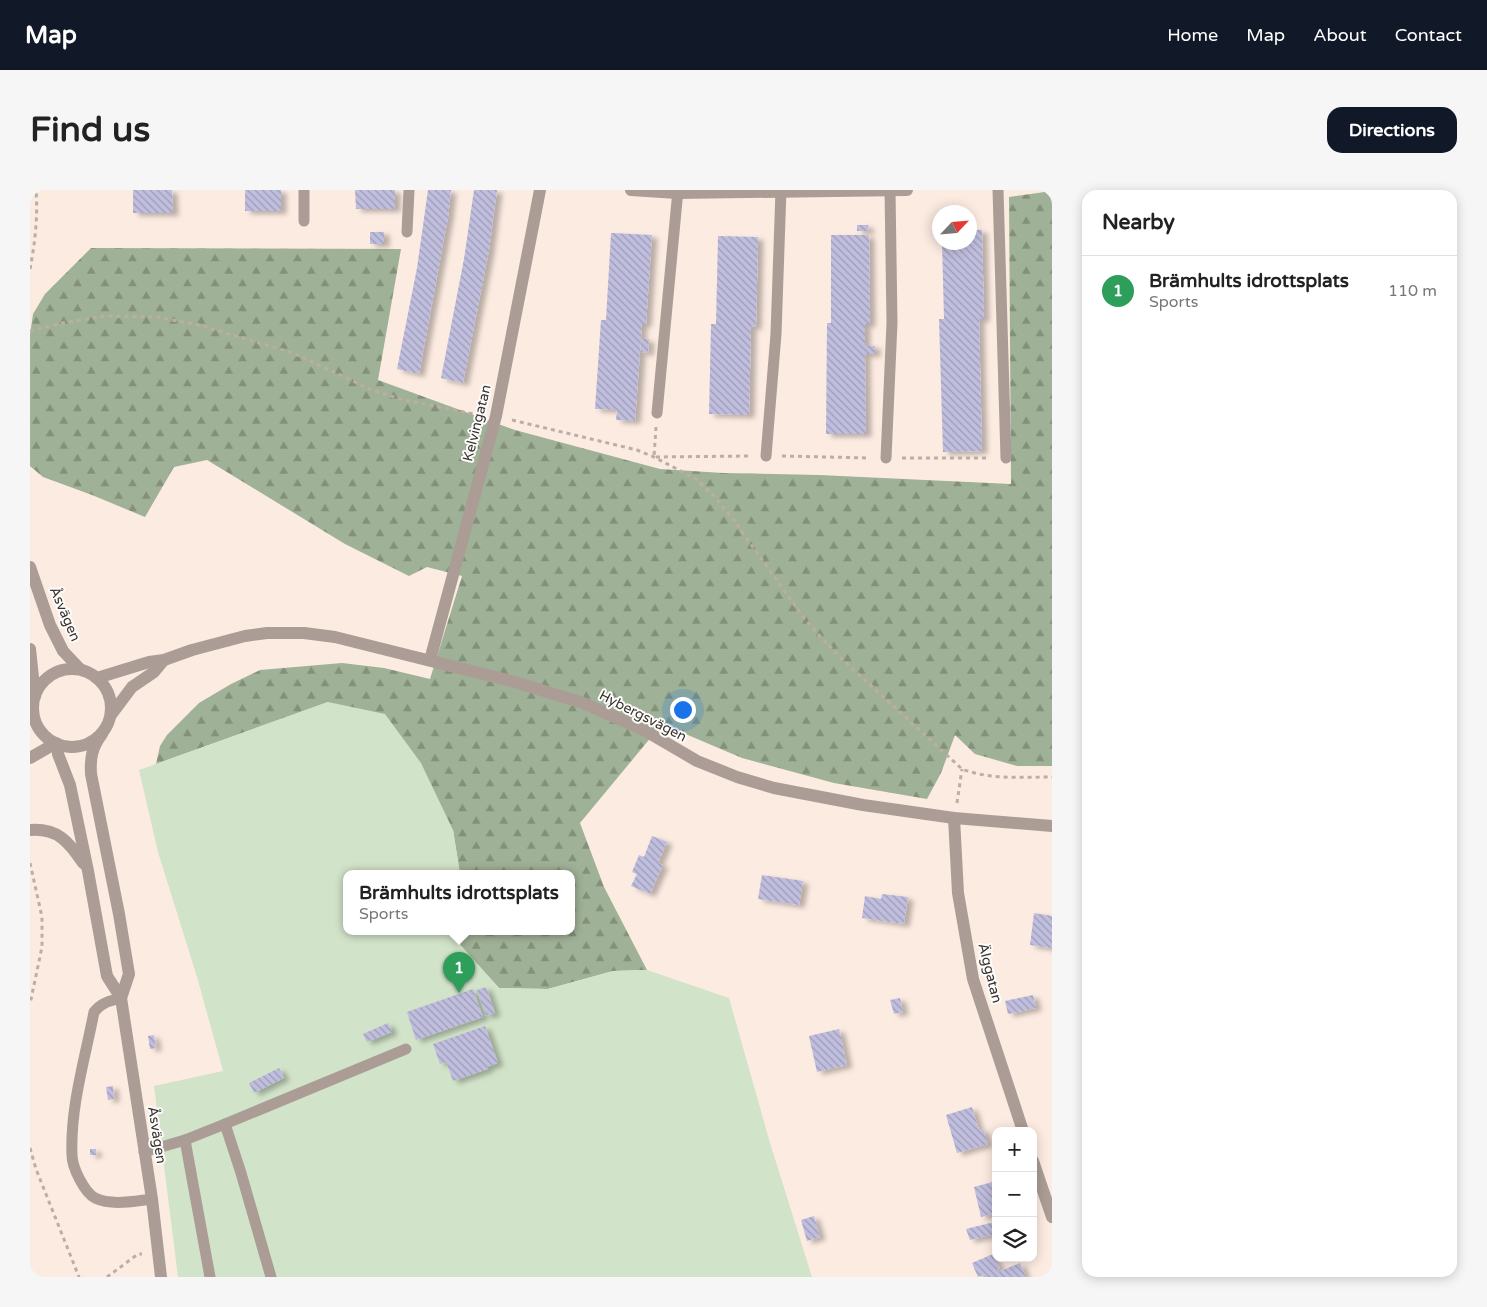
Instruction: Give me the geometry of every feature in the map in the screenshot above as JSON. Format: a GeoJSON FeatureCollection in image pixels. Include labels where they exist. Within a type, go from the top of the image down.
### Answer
{"type":"FeatureCollection","features":[{"type":"Feature","properties":{"kind":"street","name":"Kelvingatan"},"geometry":{"type":"LineString","coordinates":[[430,660],[496,416],[540,190]]}},
{"type":"Feature","properties":{"kind":"street"},"geometry":{"type":"LineString","coordinates":[[631,190],[677,192],[907,190]]}},
{"type":"Feature","properties":{"kind":"street","name":"Åsvägen"},"geometry":{"type":"LineString","coordinates":[[30,567],[50,625],[63,651],[80,669]]}},
{"type":"Feature","properties":{"kind":"street","name":"Hybergsvägen"},"geometry":{"type":"LineString","coordinates":[[97,678],[245,636],[267,633],[295,633],[335,637],[515,682],[583,703],[644,730],[697,761],[737,777],[774,788],[863,805],[954,818],[1052,826]]}},
{"type":"Feature","properties":{"kind":"street"},"geometry":{"type":"LineString","coordinates":[[30,649],[35,696]]}},
{"type":"Feature","properties":{"kind":"street","name":"Hybergsvägen"},"geometry":{"type":"LineString","coordinates":[[111,715],[132,687],[154,672],[164,660]]}},
{"type":"Feature","properties":{"kind":"street"},"geometry":{"type":"LineString","coordinates":[[80,669],[97,678],[108,692],[111,703],[111,715],[102,734],[91,742],[78,746],[57,744],[43,734],[32,720],[35,696],[41,685],[50,676],[61,670],[80,669]]}},
{"type":"Feature","properties":{"kind":"street","name":"Åsvägen"},"geometry":{"type":"LineString","coordinates":[[102,734],[94,745],[90,759],[91,774],[129,974],[121,998]]}},
{"type":"Feature","properties":{"kind":"street"},"geometry":{"type":"LineString","coordinates":[[30,758],[57,744]]}},
{"type":"Feature","properties":{"kind":"street","name":"Åsvägen"},"geometry":{"type":"LineString","coordinates":[[57,744],[58,754],[70,785],[107,976],[121,998],[152,1199],[160,1277]]}},
{"type":"Feature","properties":{"kind":"street","name":"Älggatan"},"geometry":{"type":"LineString","coordinates":[[954,818],[958,894],[974,979],[1022,1127]]}},
{"type":"Feature","properties":{"kind":"street"},"geometry":{"type":"LineString","coordinates":[[30,830],[43,829],[54,832],[63,838],[74,850],[88,871]]}},
{"type":"Feature","properties":{"kind":"street"},"geometry":{"type":"LineString","coordinates":[[1037,1172],[1052,1217]]}},
{"type":"Feature","properties":{"kind":"lane"},"geometry":{"type":"LineString","coordinates":[[304,190],[304,222]]}},
{"type":"Feature","properties":{"kind":"lane"},"geometry":{"type":"LineString","coordinates":[[407,232],[409,190]]}},
{"type":"Feature","properties":{"kind":"lane"},"geometry":{"type":"LineString","coordinates":[[766,456],[776,334],[780,190]]}},
{"type":"Feature","properties":{"kind":"lane"},"geometry":{"type":"LineString","coordinates":[[998,190],[1006,458]]}},
{"type":"Feature","properties":{"kind":"lane"},"geometry":{"type":"LineString","coordinates":[[886,458],[892,323],[890,191]]}},
{"type":"Feature","properties":{"kind":"lane"},"geometry":{"type":"LineString","coordinates":[[657,413],[677,192]]}},
{"type":"Feature","properties":{"kind":"lane"},"geometry":{"type":"LineString","coordinates":[[121,998],[100,1005],[94,1012],[76,1095],[72,1158],[85,1189],[94,1198],[108,1202],[152,1199]]}},
{"type":"Feature","properties":{"kind":"lane"},"geometry":{"type":"LineString","coordinates":[[144,1152],[185,1140],[406,1049]]}},
{"type":"Feature","properties":{"kind":"lane"},"geometry":{"type":"LineString","coordinates":[[224,1124],[242,1173],[271,1277]]}},
{"type":"Feature","properties":{"kind":"lane"},"geometry":{"type":"LineString","coordinates":[[185,1140],[210,1277]]}},
{"type":"Feature","properties":{"kind":"path"},"geometry":{"type":"LineString","coordinates":[[30,269],[37,207],[36,190]]}},
{"type":"Feature","properties":{"kind":"path"},"geometry":{"type":"LineString","coordinates":[[30,331],[62,323],[106,316],[156,317],[199,326],[293,353],[372,390],[400,399],[475,415],[496,416],[542,429],[637,450],[654,457],[696,479],[714,496],[819,635],[842,659],[962,769],[977,775],[1052,777]]}},
{"type":"Feature","properties":{"kind":"path"},"geometry":{"type":"LineString","coordinates":[[654,457],[657,413]]}},
{"type":"Feature","properties":{"kind":"path"},"geometry":{"type":"LineString","coordinates":[[654,457],[1006,458]]}},
{"type":"Feature","properties":{"kind":"path"},"geometry":{"type":"LineString","coordinates":[[954,818],[962,769]]}},
{"type":"Feature","properties":{"kind":"path"},"geometry":{"type":"LineString","coordinates":[[30,863],[42,917],[42,947],[30,1004]]}},
{"type":"Feature","properties":{"kind":"path"},"geometry":{"type":"LineString","coordinates":[[30,1148],[36,1169],[80,1277]]}},
{"type":"Feature","properties":{"kind":"path"},"geometry":{"type":"LineString","coordinates":[[108,1277],[138,1254],[157,1251]]}},
{"type":"Feature","properties":{"kind":"green space"},"geometry":{"type":"Polygon","coordinates":[[[1052,191],[1052,766],[1017,766],[975,754],[955,735],[941,773],[927,799],[834,783],[742,758],[662,724],[580,823],[604,887],[647,970],[613,971],[548,989],[499,988],[454,938],[456,935],[575,935],[575,870],[459,870],[453,830],[328,702],[156,764],[160,746],[167,735],[199,703],[260,670],[342,663],[384,668],[430,679],[462,576],[427,567],[409,576],[345,544],[207,460],[174,467],[145,517],[43,477],[30,466],[30,335],[33,314],[45,294],[91,248],[401,249],[378,380],[515,430],[660,469],[1011,484],[1009,197],[1052,191]]]}},
{"type":"Feature","properties":{"kind":"green space"},"geometry":{"type":"Polygon","coordinates":[[[328,702],[385,714],[421,763],[453,830],[459,870],[343,870],[343,935],[456,935],[454,938],[499,988],[548,989],[613,971],[647,970],[729,998],[770,1143],[812,1277],[178,1277],[154,1086],[223,1071],[197,977],[158,852],[139,770],[328,702]]]}},
{"type":"Feature","properties":{"kind":"building"},"geometry":{"type":"Polygon","coordinates":[[[133,190],[172,190],[173,213],[133,213],[133,190]]]}},
{"type":"Feature","properties":{"kind":"building"},"geometry":{"type":"Polygon","coordinates":[[[245,190],[281,190],[281,211],[245,211],[245,190]]]}},
{"type":"Feature","properties":{"kind":"building"},"geometry":{"type":"Polygon","coordinates":[[[355,190],[395,190],[395,209],[356,209],[355,190]]]}},
{"type":"Feature","properties":{"kind":"building"},"geometry":{"type":"Polygon","coordinates":[[[428,190],[451,190],[448,217],[419,374],[397,369],[417,268],[428,190]]]}},
{"type":"Feature","properties":{"kind":"building"},"geometry":{"type":"Polygon","coordinates":[[[474,190],[497,190],[489,250],[463,383],[441,378],[464,259],[474,190]]]}},
{"type":"Feature","properties":{"kind":"building"},"geometry":{"type":"Polygon","coordinates":[[[857,225],[868,225],[869,231],[857,231],[857,225]]]}},
{"type":"Feature","properties":{"kind":"building"},"geometry":{"type":"Polygon","coordinates":[[[977,230],[982,230],[984,319],[979,319],[982,451],[943,452],[939,319],[944,319],[942,250],[977,250],[977,230]]]}},
{"type":"Feature","properties":{"kind":"building"},"geometry":{"type":"Polygon","coordinates":[[[370,232],[384,232],[384,244],[370,244],[370,232]]]}},
{"type":"Feature","properties":{"kind":"building"},"geometry":{"type":"Polygon","coordinates":[[[611,233],[652,235],[646,324],[642,324],[635,421],[616,420],[617,410],[595,409],[601,320],[606,320],[611,233]]]}},
{"type":"Feature","properties":{"kind":"building"},"geometry":{"type":"Polygon","coordinates":[[[831,235],[869,235],[870,324],[865,324],[865,345],[875,346],[875,354],[865,354],[866,434],[826,434],[827,323],[831,323],[831,235]]]}},
{"type":"Feature","properties":{"kind":"building"},"geometry":{"type":"Polygon","coordinates":[[[718,236],[758,237],[756,327],[751,326],[749,415],[709,414],[711,324],[716,324],[718,236]]]}},
{"type":"Feature","properties":{"kind":"building"},"geometry":{"type":"Polygon","coordinates":[[[641,339],[649,339],[648,353],[641,352],[641,339]]]}},
{"type":"Feature","properties":{"kind":"building"},"geometry":{"type":"Polygon","coordinates":[[[652,836],[667,842],[658,863],[663,865],[650,894],[631,886],[637,874],[632,872],[639,855],[644,857],[652,836]]]}},
{"type":"Feature","properties":{"kind":"building"},"geometry":{"type":"Polygon","coordinates":[[[762,875],[803,881],[799,905],[758,899],[762,875]]]}},
{"type":"Feature","properties":{"kind":"building"},"geometry":{"type":"Polygon","coordinates":[[[882,894],[908,897],[904,924],[862,918],[865,896],[881,899],[882,894]]]}},
{"type":"Feature","properties":{"kind":"building"},"geometry":{"type":"Polygon","coordinates":[[[1034,913],[1052,916],[1052,948],[1030,945],[1034,913]]]}},
{"type":"Feature","properties":{"kind":"building"},"geometry":{"type":"Polygon","coordinates":[[[486,987],[495,1013],[486,1016],[477,990],[486,987]]]}},
{"type":"Feature","properties":{"kind":"building"},"geometry":{"type":"Polygon","coordinates":[[[473,989],[483,1017],[416,1040],[407,1012],[473,989]]]}},
{"type":"Feature","properties":{"kind":"building"},"geometry":{"type":"Polygon","coordinates":[[[1033,995],[1036,1008],[1008,1014],[1005,1001],[1033,995]]]}},
{"type":"Feature","properties":{"kind":"building"},"geometry":{"type":"Polygon","coordinates":[[[900,998],[903,1012],[894,1014],[890,1000],[900,998]]]}},
{"type":"Feature","properties":{"kind":"building"},"geometry":{"type":"Polygon","coordinates":[[[388,1023],[392,1032],[367,1042],[363,1034],[388,1023]]]}},
{"type":"Feature","properties":{"kind":"building"},"geometry":{"type":"Polygon","coordinates":[[[485,1026],[498,1063],[487,1067],[488,1069],[453,1081],[446,1062],[440,1064],[433,1044],[485,1026]]]}},
{"type":"Feature","properties":{"kind":"building"},"geometry":{"type":"Polygon","coordinates":[[[839,1029],[847,1065],[817,1072],[809,1036],[839,1029]]]}},
{"type":"Feature","properties":{"kind":"building"},"geometry":{"type":"Polygon","coordinates":[[[154,1035],[156,1048],[150,1049],[148,1036],[154,1035]]]}},
{"type":"Feature","properties":{"kind":"building"},"geometry":{"type":"Polygon","coordinates":[[[279,1068],[284,1078],[254,1093],[249,1083],[279,1068]]]}},
{"type":"Feature","properties":{"kind":"building"},"geometry":{"type":"Polygon","coordinates":[[[113,1086],[114,1099],[108,1100],[106,1087],[113,1086]]]}},
{"type":"Feature","properties":{"kind":"building"},"geometry":{"type":"Polygon","coordinates":[[[972,1107],[979,1130],[983,1129],[988,1144],[957,1153],[946,1115],[972,1107]]]}},
{"type":"Feature","properties":{"kind":"building"},"geometry":{"type":"Polygon","coordinates":[[[90,1149],[96,1149],[96,1155],[90,1155],[90,1149]]]}},
{"type":"Feature","properties":{"kind":"building"},"geometry":{"type":"Polygon","coordinates":[[[992,1182],[992,1214],[981,1217],[974,1187],[992,1182]]]}},
{"type":"Feature","properties":{"kind":"building"},"geometry":{"type":"Polygon","coordinates":[[[814,1216],[820,1237],[807,1241],[801,1220],[814,1216]]]}},
{"type":"Feature","properties":{"kind":"building"},"geometry":{"type":"Polygon","coordinates":[[[992,1222],[992,1235],[970,1240],[966,1229],[992,1222]]]}},
{"type":"Feature","properties":{"kind":"building"},"geometry":{"type":"Polygon","coordinates":[[[992,1254],[992,1262],[997,1262],[1000,1268],[997,1270],[998,1272],[1020,1263],[1026,1277],[987,1277],[986,1274],[978,1277],[972,1263],[992,1254]]]}},
{"type":"Feature","properties":{"kind":"place","name":"Brämhults idrottsplats"},"geometry":{"type":"Point","coordinates":[459,993]}}]}
